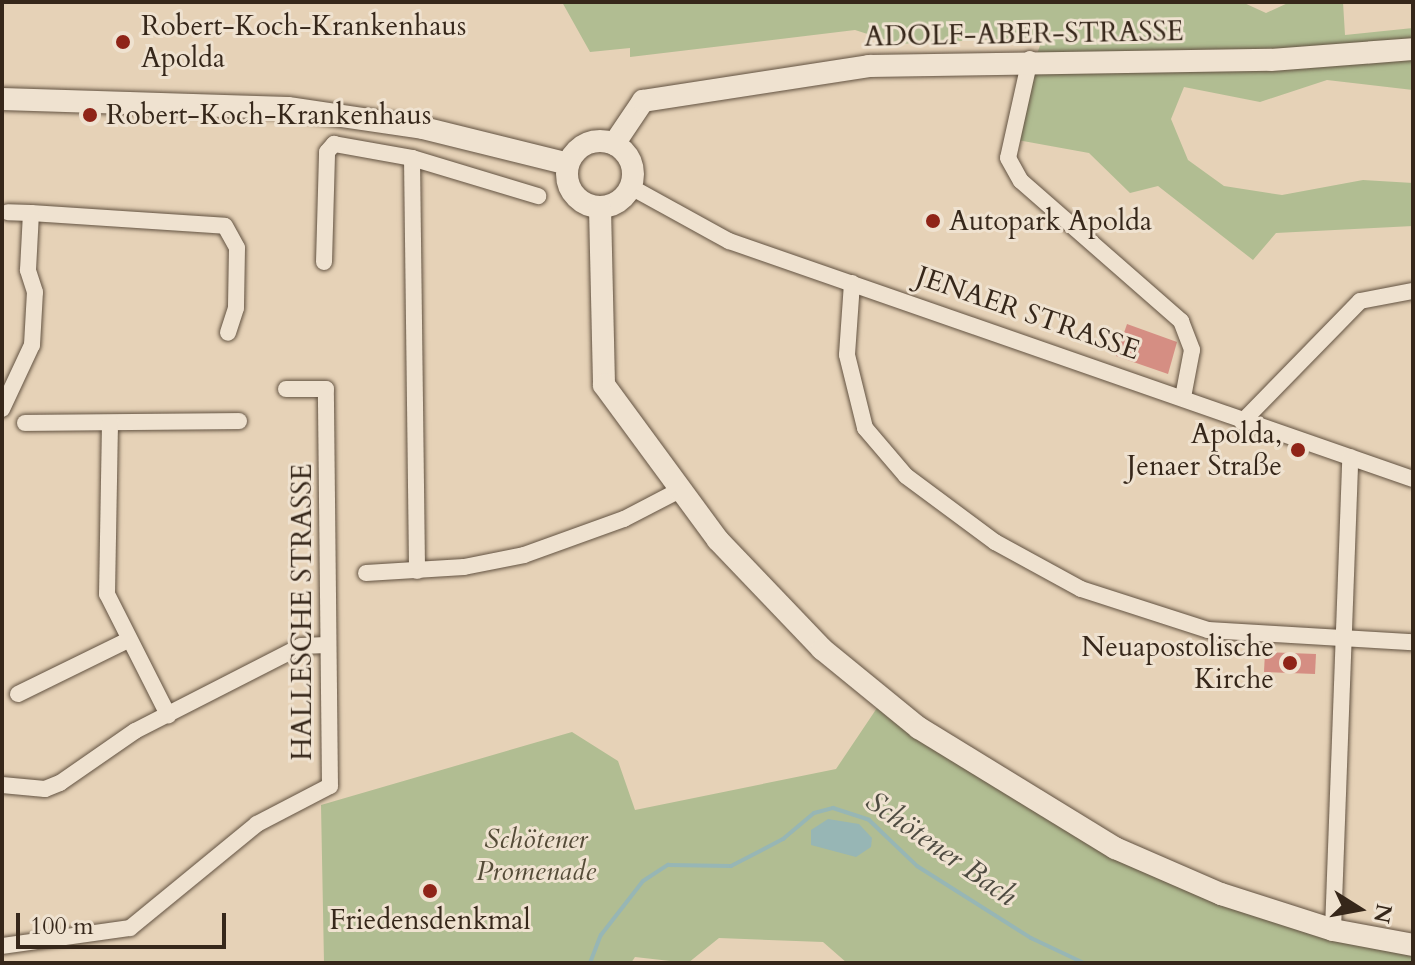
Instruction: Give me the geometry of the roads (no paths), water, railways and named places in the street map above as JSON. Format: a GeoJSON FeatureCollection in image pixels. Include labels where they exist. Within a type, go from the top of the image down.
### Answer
{"type":"FeatureCollection","features":[{"type":"Feature","properties":{"kind":"main road","name":"ADOLF-ABER-STRASSE"},"geometry":{"type":"LineString","coordinates":[[614,144],[643,101],[669,94],[869,66],[1030,59],[1271,60],[1413,49]]}},
{"type":"Feature","properties":{"kind":"main road"},"geometry":{"type":"LineString","coordinates":[[2,99],[288,108],[423,128],[568,164]]}},
{"type":"Feature","properties":{"kind":"main road"},"geometry":{"type":"LineString","coordinates":[[587,144],[614,144],[629,157],[631,187],[618,202],[600,208],[573,194],[568,164],[587,144]]}},
{"type":"Feature","properties":{"kind":"main road"},"geometry":{"type":"LineString","coordinates":[[600,208],[604,385],[678,491],[822,649],[919,728],[996,780],[1115,848],[1221,894],[1333,930],[1413,945]]}},
{"type":"Feature","properties":{"kind":"street"},"geometry":{"type":"LineString","coordinates":[[1030,59],[1008,158],[1021,181],[1181,321],[1192,350],[1183,397]]}},
{"type":"Feature","properties":{"kind":"street"},"geometry":{"type":"LineString","coordinates":[[324,262],[327,152],[348,144],[412,158],[538,196]]}},
{"type":"Feature","properties":{"kind":"street"},"geometry":{"type":"LineString","coordinates":[[412,158],[417,571]]}},
{"type":"Feature","properties":{"kind":"street","name":"JENAER STRASSE"},"geometry":{"type":"LineString","coordinates":[[631,187],[729,241],[1413,479]]}},
{"type":"Feature","properties":{"kind":"street"},"geometry":{"type":"LineString","coordinates":[[8,212],[225,226],[237,248],[236,308],[228,333]]}},
{"type":"Feature","properties":{"kind":"street"},"geometry":{"type":"LineString","coordinates":[[2,409],[32,345],[31,213]]}},
{"type":"Feature","properties":{"kind":"street"},"geometry":{"type":"LineString","coordinates":[[852,283],[847,355],[865,428],[906,476],[943,507],[1081,589],[1160,618],[1208,630],[1413,642]]}},
{"type":"Feature","properties":{"kind":"street"},"geometry":{"type":"LineString","coordinates":[[1242,422],[1360,301],[1413,291]]}},
{"type":"Feature","properties":{"kind":"street","name":"HALLESCHE STRASSE"},"geometry":{"type":"LineString","coordinates":[[2,946],[130,928],[257,824],[330,786],[326,389],[286,389]]}},
{"type":"Feature","properties":{"kind":"street"},"geometry":{"type":"LineString","coordinates":[[25,423],[239,421]]}},
{"type":"Feature","properties":{"kind":"street"},"geometry":{"type":"LineString","coordinates":[[110,423],[107,594],[168,715]]}},
{"type":"Feature","properties":{"kind":"street"},"geometry":{"type":"LineString","coordinates":[[1333,930],[1341,639],[1350,457]]}},
{"type":"Feature","properties":{"kind":"street"},"geometry":{"type":"LineString","coordinates":[[366,573],[417,571],[524,555],[624,519],[678,491]]}},
{"type":"Feature","properties":{"kind":"street"},"geometry":{"type":"LineString","coordinates":[[18,694],[128,640]]}},
{"type":"Feature","properties":{"kind":"street"},"geometry":{"type":"LineString","coordinates":[[2,785],[45,789],[60,783],[168,715],[301,646],[327,645]]}},
{"type":"Feature","properties":{"kind":"water"},"geometry":{"type":"Polygon","coordinates":[[[828,819],[859,824],[872,838],[871,847],[856,857],[811,845],[811,830],[828,819]]]}},
{"type":"Feature","properties":{"kind":"waterway","name":"Schötener Bach"},"geometry":{"type":"LineString","coordinates":[[590,963],[601,935],[643,881],[668,865],[731,866],[783,839],[814,813],[833,808],[869,820],[917,866],[1031,938],[1084,963]]}},
{"type":"Feature","properties":{"kind":"place","name":"Robert-Koch-Krankenhaus Apolda"},"geometry":{"type":"Point","coordinates":[123,42]}},
{"type":"Feature","properties":{"kind":"place","name":"Robert-Koch-Krankenhaus"},"geometry":{"type":"Point","coordinates":[90,115]}},
{"type":"Feature","properties":{"kind":"place","name":"Autopark Apolda"},"geometry":{"type":"Point","coordinates":[933,221]}},
{"type":"Feature","properties":{"kind":"place","name":"Apolda, Jenaer Straße"},"geometry":{"type":"Point","coordinates":[1298,450]}},
{"type":"Feature","properties":{"kind":"place","name":"Neuapostolische Kirche"},"geometry":{"type":"Point","coordinates":[1290,663]}},
{"type":"Feature","properties":{"kind":"place","name":"Friedensdenkmal"},"geometry":{"type":"Point","coordinates":[430,891]}},
{"type":"Feature","properties":{"kind":"park label","name":"Schötener Promenade"},"geometry":{"type":"Point","coordinates":[536,855]}}]}
